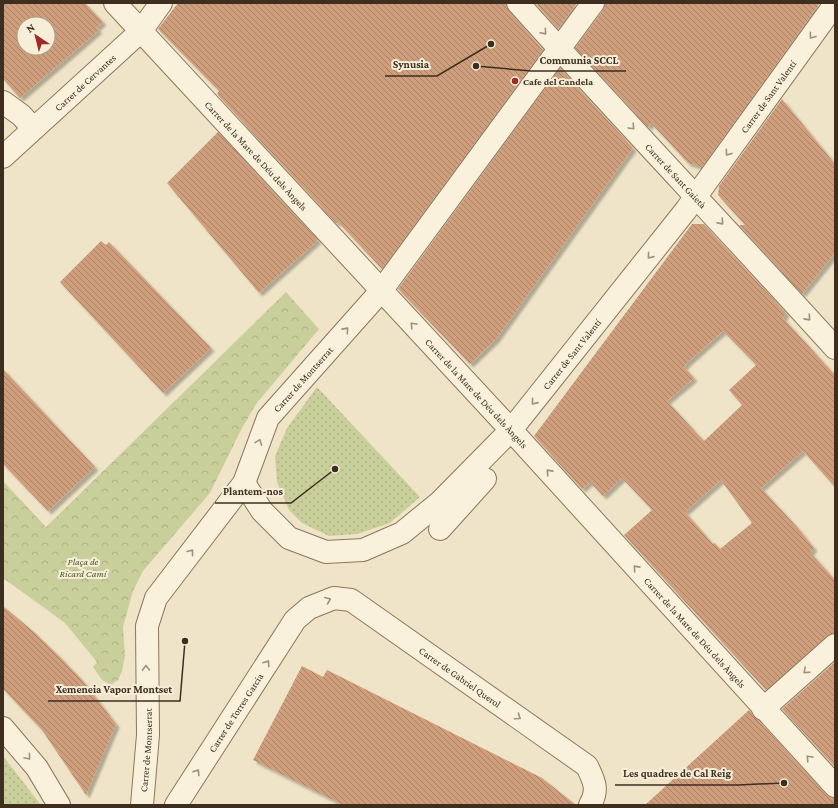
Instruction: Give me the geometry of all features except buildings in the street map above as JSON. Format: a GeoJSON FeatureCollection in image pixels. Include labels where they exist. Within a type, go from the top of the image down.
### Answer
{"type":"FeatureCollection","features":[{"type":"Feature","properties":{"kind":"street","name":"Carrer de la Mare de Déu dels Àngels"},"geometry":{"type":"LineString","coordinates":[[115,3],[511,430],[763,709],[835,786]]}},
{"type":"Feature","properties":{"kind":"street","name":"Carrer de Cervantes"},"geometry":{"type":"LineString","coordinates":[[3,157],[140,30],[161,3]]}},
{"type":"Feature","properties":{"kind":"street","name":"Carrer de Sant Gaietà"},"geometry":{"type":"LineString","coordinates":[[518,3],[559,50],[570,59],[697,196],[835,348]]}},
{"type":"Feature","properties":{"kind":"street","name":"Carrer de Montserrat"},"geometry":{"type":"LineString","coordinates":[[142,805],[148,735],[146,656],[147,626],[150,612],[156,598],[244,483],[268,418],[382,291],[593,3]]}},
{"type":"Feature","properties":{"kind":"street","name":"Carrer de Sant Valentí"},"geometry":{"type":"LineString","coordinates":[[244,483],[262,511],[289,538],[326,552],[362,550],[402,533],[440,502],[511,430],[697,196],[835,4]]}},
{"type":"Feature","properties":{"kind":"street"},"geometry":{"type":"LineString","coordinates":[[3,102],[21,114],[33,128]]}},
{"type":"Feature","properties":{"kind":"street"},"geometry":{"type":"LineString","coordinates":[[440,529],[485,479]]}},
{"type":"Feature","properties":{"kind":"street","name":"Carrer de Gabriel Querol"},"geometry":{"type":"LineString","coordinates":[[295,620],[309,608],[334,598],[350,600],[586,766],[595,782],[595,796],[590,805]]}},
{"type":"Feature","properties":{"kind":"street","name":"Carrer de Torres Garcia"},"geometry":{"type":"LineString","coordinates":[[176,805],[295,620]]}},
{"type":"Feature","properties":{"kind":"street"},"geometry":{"type":"LineString","coordinates":[[763,709],[835,645]]}},
{"type":"Feature","properties":{"kind":"street"},"geometry":{"type":"LineString","coordinates":[[3,728],[37,768],[59,805]]}},
{"type":"Feature","properties":{"kind":"green space","name":"Plaça de Ricard Camí"},"geometry":{"type":"Polygon","coordinates":[[[286,292],[319,329],[256,404],[241,430],[210,493],[143,571],[133,591],[123,627],[125,656],[122,671],[118,680],[111,685],[102,680],[93,667],[97,662],[65,623],[3,578],[3,481],[46,527],[286,292]]]}},
{"type":"Feature","properties":{"kind":"green space"},"geometry":{"type":"Polygon","coordinates":[[[317,387],[420,497],[390,523],[357,534],[329,536],[302,523],[289,510],[277,482],[275,456],[287,428],[317,387]]]}},
{"type":"Feature","properties":{"kind":"green space"},"geometry":{"type":"Polygon","coordinates":[[[3,756],[41,805],[3,805],[3,756]]]}},
{"type":"Feature","properties":{"kind":"place","name":"Synusia"},"geometry":{"type":"Point","coordinates":[491,44]}},
{"type":"Feature","properties":{"kind":"place","name":"Communia SCCL"},"geometry":{"type":"Point","coordinates":[476,66]}},
{"type":"Feature","properties":{"kind":"place","name":"Cafe del Candela"},"geometry":{"type":"Point","coordinates":[515,81]}},
{"type":"Feature","properties":{"kind":"place","name":"Plantem-nos"},"geometry":{"type":"Point","coordinates":[335,469]}},
{"type":"Feature","properties":{"kind":"place","name":"Xemeneia Vapor Montset"},"geometry":{"type":"Point","coordinates":[185,641]}},
{"type":"Feature","properties":{"kind":"place","name":"Les quadres de Cal Reig"},"geometry":{"type":"Point","coordinates":[784,783]}}]}
